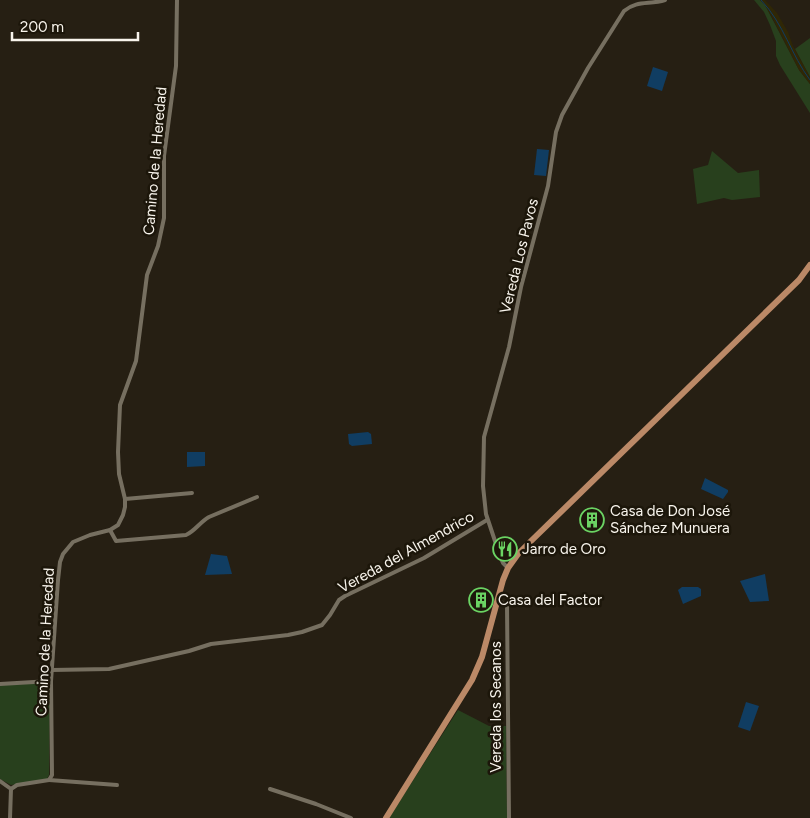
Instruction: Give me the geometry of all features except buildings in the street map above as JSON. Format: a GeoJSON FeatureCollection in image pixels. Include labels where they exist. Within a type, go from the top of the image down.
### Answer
{"type":"FeatureCollection","features":[{"type":"Feature","properties":{"kind":"main road"},"geometry":{"type":"LineString","coordinates":[[386,818],[472,680],[482,657],[499,600],[506,566],[799,280],[810,265]]}},
{"type":"Feature","properties":{"kind":"street","name":"Camino de la Heredad"},"geometry":{"type":"LineString","coordinates":[[49,780],[52,775],[51,681],[60,562],[68,547],[80,539],[110,530],[118,525],[122,519],[125,500],[118,462],[120,405],[136,361],[146,283],[158,246],[164,218],[164,156],[176,66],[177,0]]}},
{"type":"Feature","properties":{"kind":"street","name":"Vereda Los Pavos"},"geometry":{"type":"LineString","coordinates":[[506,566],[487,520],[483,486],[484,437],[509,347],[521,287],[548,186],[556,132],[562,115],[599,49],[627,8],[639,2],[654,3],[665,0]]}},
{"type":"Feature","properties":{"kind":"street"},"geometry":{"type":"LineString","coordinates":[[125,500],[192,494]]}},
{"type":"Feature","properties":{"kind":"street"},"geometry":{"type":"LineString","coordinates":[[110,530],[116,541],[186,535],[209,517],[257,497]]}},
{"type":"Feature","properties":{"kind":"street","name":"Vereda del Almendrico"},"geometry":{"type":"LineString","coordinates":[[52,670],[109,669],[189,651],[211,644],[288,635],[319,626],[325,622],[339,600],[345,596],[424,558],[487,520]]}},
{"type":"Feature","properties":{"kind":"street","name":"Vereda los Secanos"},"geometry":{"type":"LineString","coordinates":[[499,600],[507,605],[509,818]]}},
{"type":"Feature","properties":{"kind":"street"},"geometry":{"type":"LineString","coordinates":[[0,684],[51,681]]}},
{"type":"Feature","properties":{"kind":"street"},"geometry":{"type":"LineString","coordinates":[[11,789],[17,785],[49,780],[117,785]]}},
{"type":"Feature","properties":{"kind":"street"},"geometry":{"type":"LineString","coordinates":[[0,781],[11,789]]}},
{"type":"Feature","properties":{"kind":"street"},"geometry":{"type":"LineString","coordinates":[[10,818],[11,789]]}},
{"type":"Feature","properties":{"kind":"street"},"geometry":{"type":"LineString","coordinates":[[270,789],[351,818]]}},
{"type":"Feature","properties":{"kind":"green space"},"geometry":{"type":"Polygon","coordinates":[[[754,0],[760,0],[765,5],[799,70],[810,84],[810,113],[780,65],[776,56],[776,41],[770,25],[764,12],[754,0]]]}},
{"type":"Feature","properties":{"kind":"green space"},"geometry":{"type":"Polygon","coordinates":[[[810,38],[810,77],[795,49],[810,38]]]}},
{"type":"Feature","properties":{"kind":"green space"},"geometry":{"type":"Polygon","coordinates":[[[712,151],[738,173],[759,170],[760,197],[732,200],[724,198],[697,204],[693,169],[708,165],[712,151]]]}},
{"type":"Feature","properties":{"kind":"green space"},"geometry":{"type":"Polygon","coordinates":[[[50,683],[49,775],[47,779],[11,785],[0,779],[0,685],[50,683]]]}},
{"type":"Feature","properties":{"kind":"green space"},"geometry":{"type":"Polygon","coordinates":[[[458,710],[489,726],[506,726],[507,818],[389,818],[458,710]]]}},
{"type":"Feature","properties":{"kind":"sand"},"geometry":{"type":"Polygon","coordinates":[[[760,0],[765,0],[777,13],[810,77],[810,84],[799,70],[774,21],[760,0]]]}},
{"type":"Feature","properties":{"kind":"water"},"geometry":{"type":"Polygon","coordinates":[[[653,67],[668,72],[662,91],[647,86],[653,67]]]}},
{"type":"Feature","properties":{"kind":"water"},"geometry":{"type":"Polygon","coordinates":[[[537,149],[549,150],[546,176],[534,175],[537,149]]]}},
{"type":"Feature","properties":{"kind":"water"},"geometry":{"type":"Polygon","coordinates":[[[368,432],[371,434],[372,444],[352,446],[349,444],[348,434],[368,432]]]}},
{"type":"Feature","properties":{"kind":"water"},"geometry":{"type":"Polygon","coordinates":[[[187,452],[205,452],[205,466],[187,467],[187,452]]]}},
{"type":"Feature","properties":{"kind":"water"},"geometry":{"type":"Polygon","coordinates":[[[705,478],[728,490],[723,499],[701,489],[705,478]]]}},
{"type":"Feature","properties":{"kind":"water"},"geometry":{"type":"Polygon","coordinates":[[[211,554],[227,556],[232,574],[205,575],[211,554]]]}},
{"type":"Feature","properties":{"kind":"water"},"geometry":{"type":"Polygon","coordinates":[[[765,574],[769,601],[750,602],[740,581],[765,574]]]}},
{"type":"Feature","properties":{"kind":"water"},"geometry":{"type":"Polygon","coordinates":[[[682,587],[698,587],[701,589],[701,596],[683,604],[678,590],[682,587]]]}},
{"type":"Feature","properties":{"kind":"water"},"geometry":{"type":"Polygon","coordinates":[[[746,702],[759,706],[750,731],[738,727],[746,702]]]}},
{"type":"Feature","properties":{"kind":"waterway"},"geometry":{"type":"LineString","coordinates":[[761,0],[776,19],[810,80]]}},
{"type":"Feature","properties":{"kind":"place","name":"Casa de Don José Sánchez Munuera"},"geometry":{"type":"Point","coordinates":[592,520]}},
{"type":"Feature","properties":{"kind":"place","name":"Jarro de Oro"},"geometry":{"type":"Point","coordinates":[505,549]}},
{"type":"Feature","properties":{"kind":"place","name":"Casa del Factor"},"geometry":{"type":"Point","coordinates":[481,600]}}]}
